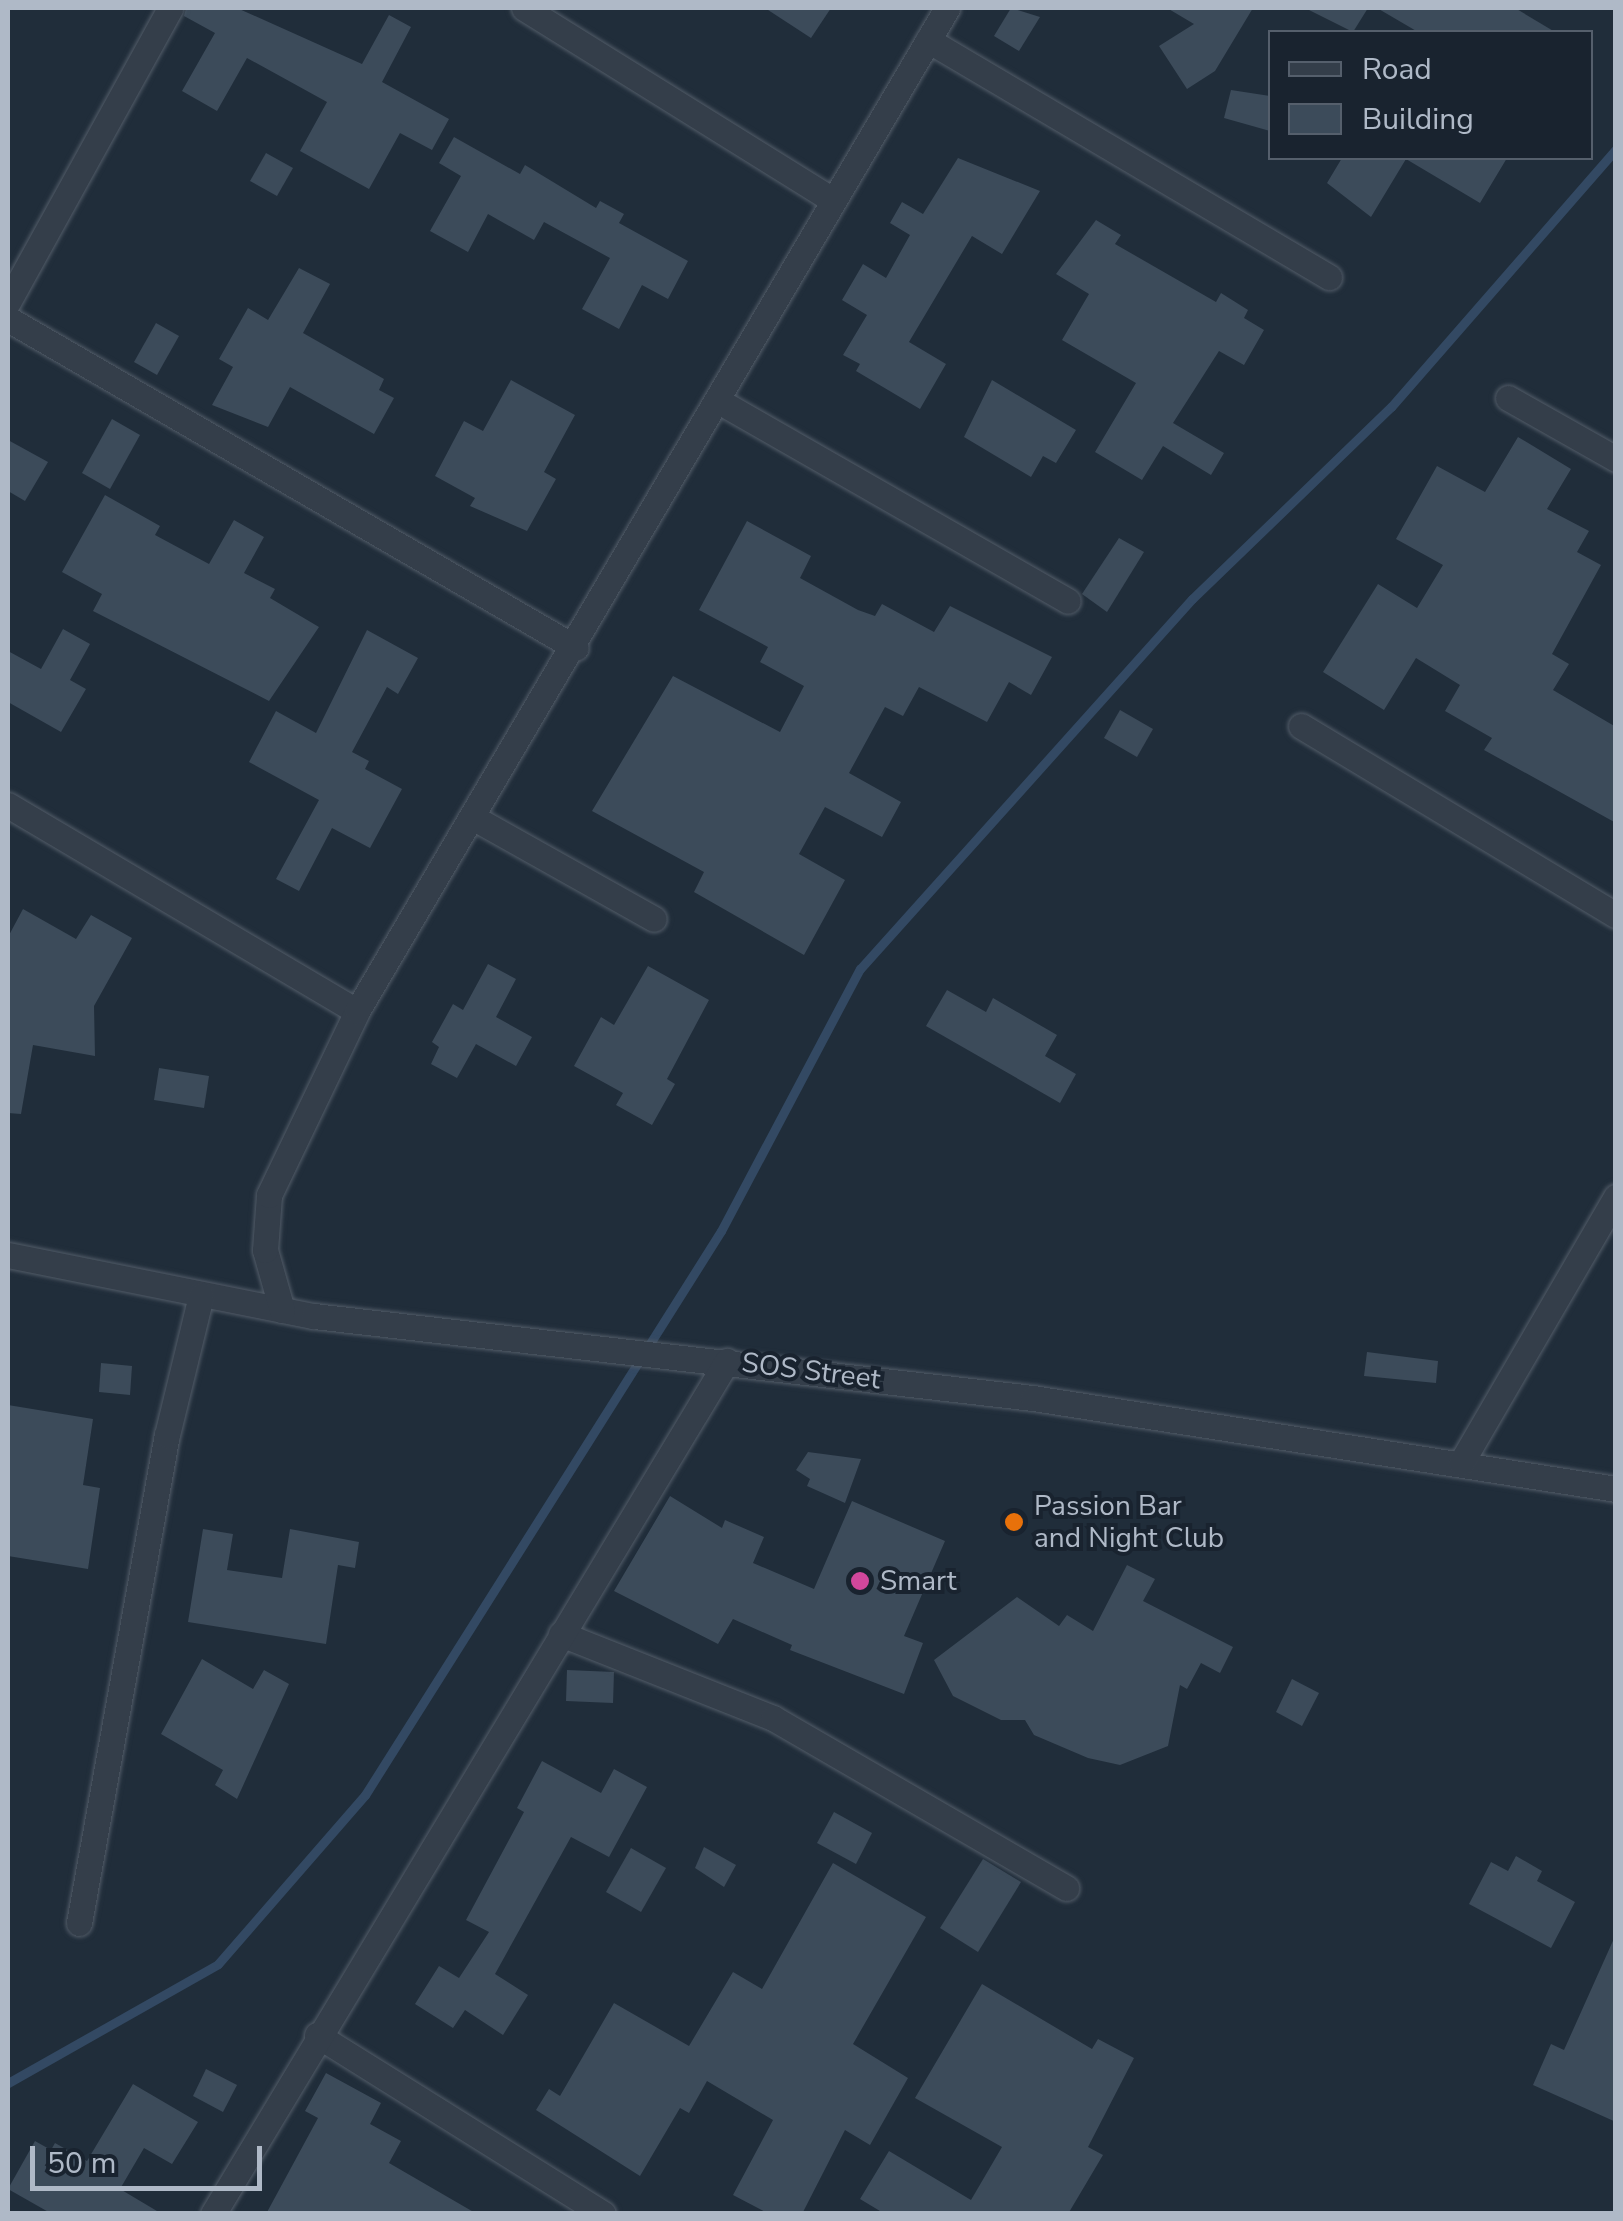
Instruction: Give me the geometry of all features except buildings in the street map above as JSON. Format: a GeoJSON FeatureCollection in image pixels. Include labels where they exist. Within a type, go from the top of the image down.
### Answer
{"type":"FeatureCollection","features":[{"type":"Feature","properties":{"kind":"street"},"geometry":{"type":"LineString","coordinates":[[8,302],[170,8]]}},
{"type":"Feature","properties":{"kind":"street"},"geometry":{"type":"LineString","coordinates":[[524,8],[832,200]]}},
{"type":"Feature","properties":{"kind":"street"},"geometry":{"type":"LineString","coordinates":[[282,1310],[265,1250],[269,1195],[357,1012],[576,648],[832,200],[947,8]]}},
{"type":"Feature","properties":{"kind":"street"},"geometry":{"type":"LineString","coordinates":[[928,40],[1329,277]]}},
{"type":"Feature","properties":{"kind":"street"},"geometry":{"type":"LineString","coordinates":[[8,319],[576,648]]}},
{"type":"Feature","properties":{"kind":"street"},"geometry":{"type":"LineString","coordinates":[[1508,398],[1616,459]]}},
{"type":"Feature","properties":{"kind":"street"},"geometry":{"type":"LineString","coordinates":[[717,400],[1068,600]]}},
{"type":"Feature","properties":{"kind":"street"},"geometry":{"type":"LineString","coordinates":[[1301,726],[1616,915]]}},
{"type":"Feature","properties":{"kind":"street"},"geometry":{"type":"LineString","coordinates":[[8,804],[357,1012]]}},
{"type":"Feature","properties":{"kind":"street"},"geometry":{"type":"LineString","coordinates":[[474,818],[654,918]]}},
{"type":"Feature","properties":{"kind":"street"},"geometry":{"type":"LineString","coordinates":[[1460,1463],[1616,1197]]}},
{"type":"Feature","properties":{"kind":"street","name":"SOS Street"},"geometry":{"type":"LineString","coordinates":[[8,1255],[282,1310],[1032,1398],[1616,1489]]}},
{"type":"Feature","properties":{"kind":"street"},"geometry":{"type":"LineString","coordinates":[[78,1923],[168,1436],[201,1295]]}},
{"type":"Feature","properties":{"kind":"street"},"geometry":{"type":"LineString","coordinates":[[213,2214],[317,2035],[726,1361]]}},
{"type":"Feature","properties":{"kind":"street"},"geometry":{"type":"LineString","coordinates":[[561,1634],[773,1718],[1066,1888]]}},
{"type":"Feature","properties":{"kind":"street"},"geometry":{"type":"LineString","coordinates":[[317,2035],[602,2214]]}},
{"type":"Feature","properties":{"kind":"waterway"},"geometry":{"type":"LineString","coordinates":[[8,2083],[218,1964],[365,1795],[721,1231],[860,969],[1192,599],[1391,407],[1616,149]]}},
{"type":"Feature","properties":{"kind":"place","name":"Passion Bar and Night Club"},"geometry":{"type":"Point","coordinates":[1014,1522]}},
{"type":"Feature","properties":{"kind":"place","name":"Smart"},"geometry":{"type":"Point","coordinates":[860,1581]}}]}
